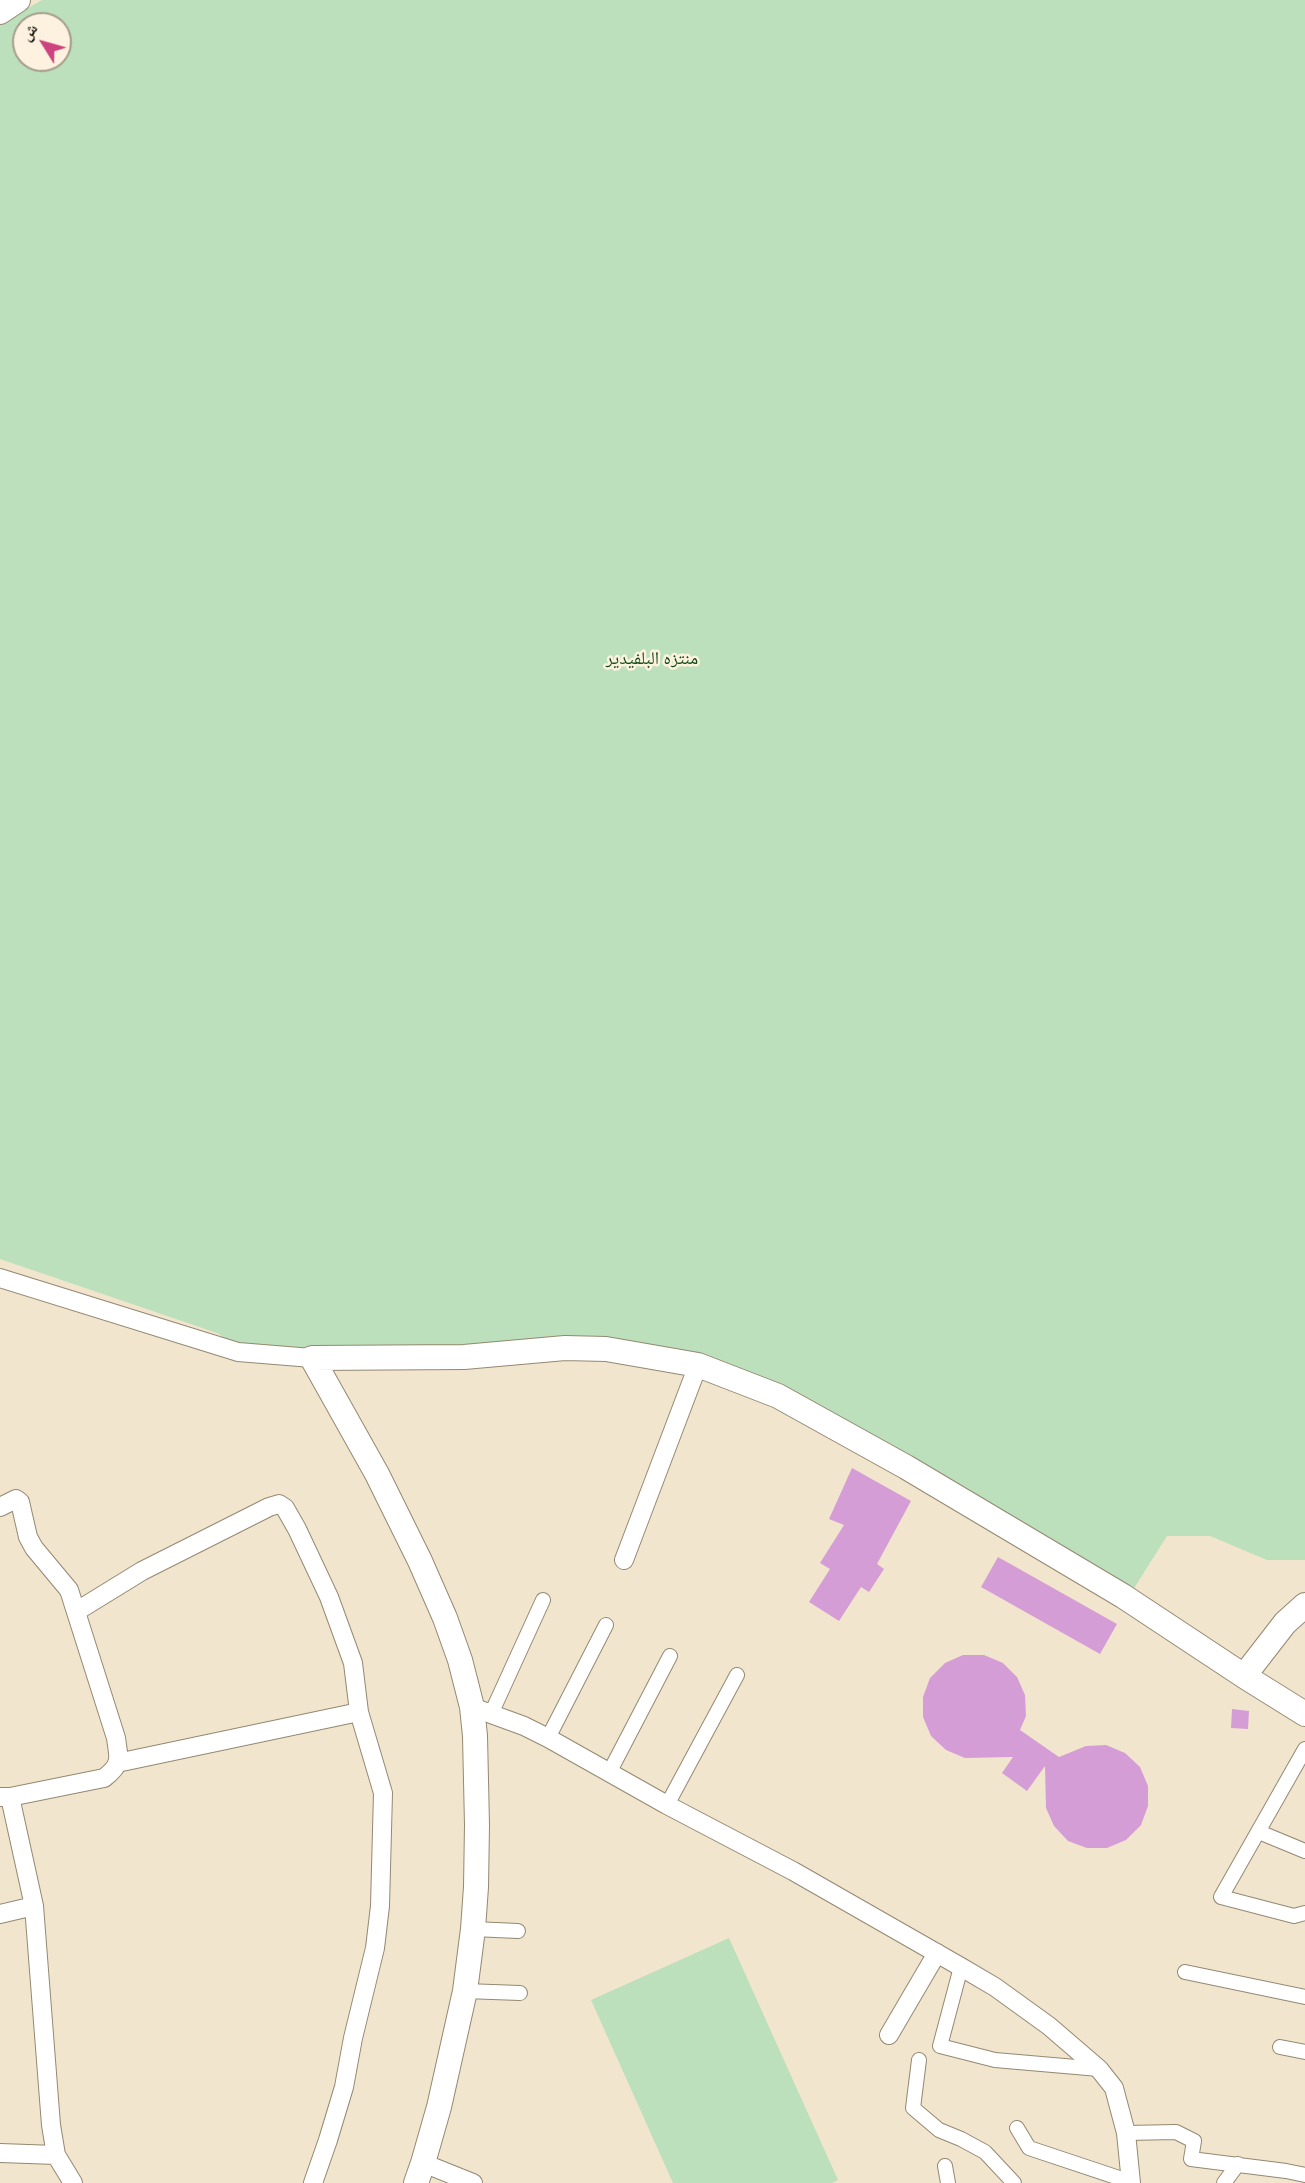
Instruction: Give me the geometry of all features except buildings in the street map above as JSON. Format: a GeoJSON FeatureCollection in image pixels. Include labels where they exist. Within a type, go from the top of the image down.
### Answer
{"type":"FeatureCollection","features":[{"type":"Feature","properties":{"kind":"street"},"geometry":{"type":"LineString","coordinates":[[0,12],[18,0]]}},
{"type":"Feature","properties":{"kind":"street"},"geometry":{"type":"LineString","coordinates":[[0,1278],[238,1352],[312,1358],[464,1357],[565,1348],[606,1349],[698,1365],[778,1396],[906,1467],[1123,1596],[1305,1714]]}},
{"type":"Feature","properties":{"kind":"street"},"geometry":{"type":"LineString","coordinates":[[312,1358],[377,1474],[420,1561],[481,1711],[524,1726],[548,1738],[667,1805],[793,1871],[961,1966],[995,1987],[1049,2026],[1099,2069],[1118,2096],[1126,2133],[1131,2182],[1029,2148],[1017,2128]]}},
{"type":"Feature","properties":{"kind":"street"},"geometry":{"type":"LineString","coordinates":[[624,1560],[698,1365]]}},
{"type":"Feature","properties":{"kind":"street"},"geometry":{"type":"LineString","coordinates":[[0,1507],[16,1500],[20,1502],[28,1537],[34,1548],[69,1590],[116,1738],[119,1758],[116,1769],[104,1778],[5,1797],[34,1905],[51,2125],[56,2155],[73,2183]]}},
{"type":"Feature","properties":{"kind":"street"},"geometry":{"type":"LineString","coordinates":[[77,1611],[142,1571],[269,1507],[282,1505],[297,1528],[329,1597],[353,1663],[358,1712],[383,1793],[381,1906],[375,1948],[353,2038],[344,2087],[313,2183]]}},
{"type":"Feature","properties":{"kind":"street"},"geometry":{"type":"LineString","coordinates":[[473,2183],[420,2173],[439,2107],[465,1991],[476,1887],[475,1736],[481,1711],[543,1600]]}},
{"type":"Feature","properties":{"kind":"street"},"geometry":{"type":"LineString","coordinates":[[1244,1676],[1285,1623],[1305,1605]]}},
{"type":"Feature","properties":{"kind":"street"},"geometry":{"type":"LineString","coordinates":[[548,1738],[606,1624]]}},
{"type":"Feature","properties":{"kind":"street"},"geometry":{"type":"LineString","coordinates":[[609,1773],[670,1656]]}},
{"type":"Feature","properties":{"kind":"street"},"geometry":{"type":"LineString","coordinates":[[667,1805],[737,1675]]}},
{"type":"Feature","properties":{"kind":"street"},"geometry":{"type":"LineString","coordinates":[[117,1763],[358,1712]]}},
{"type":"Feature","properties":{"kind":"street"},"geometry":{"type":"LineString","coordinates":[[1305,1749],[1221,1897],[1294,1916],[1305,1913]]}},
{"type":"Feature","properties":{"kind":"street"},"geometry":{"type":"LineString","coordinates":[[1259,1832],[1305,1851]]}},
{"type":"Feature","properties":{"kind":"street"},"geometry":{"type":"LineString","coordinates":[[0,1914],[34,1905]]}},
{"type":"Feature","properties":{"kind":"street"},"geometry":{"type":"LineString","coordinates":[[472,1929],[518,1931]]}},
{"type":"Feature","properties":{"kind":"street"},"geometry":{"type":"LineString","coordinates":[[889,2035],[938,1953]]}},
{"type":"Feature","properties":{"kind":"street"},"geometry":{"type":"LineString","coordinates":[[961,1966],[940,2046],[995,2060],[1099,2069]]}},
{"type":"Feature","properties":{"kind":"street"},"geometry":{"type":"LineString","coordinates":[[1185,1972],[1305,1997]]}},
{"type":"Feature","properties":{"kind":"street"},"geometry":{"type":"LineString","coordinates":[[465,1991],[520,1993]]}},
{"type":"Feature","properties":{"kind":"street"},"geometry":{"type":"LineString","coordinates":[[1280,2047],[1305,2052]]}},
{"type":"Feature","properties":{"kind":"street"},"geometry":{"type":"LineString","coordinates":[[919,2060],[913,2108],[939,2130],[985,2152],[1014,2183]]}},
{"type":"Feature","properties":{"kind":"street"},"geometry":{"type":"LineString","coordinates":[[1126,2133],[1176,2132],[1194,2141],[1191,2158],[1286,2170],[1305,2175]]}},
{"type":"Feature","properties":{"kind":"street"},"geometry":{"type":"LineString","coordinates":[[0,2152],[56,2155]]}},
{"type":"Feature","properties":{"kind":"street"},"geometry":{"type":"LineString","coordinates":[[1224,2183],[1238,2164]]}},
{"type":"Feature","properties":{"kind":"street"},"geometry":{"type":"LineString","coordinates":[[945,2166],[948,2183]]}},
{"type":"Feature","properties":{"kind":"green space","name":"منتزه البلفيدير"},"geometry":{"type":"Polygon","coordinates":[[[42,0],[1305,0],[1305,1560],[1267,1560],[1210,1536],[1167,1536],[1131,1593],[703,1363],[245,1351],[217,1333],[0,1259],[0,24],[12,17],[12,72],[72,72],[72,12],[21,12],[42,0]]]}},
{"type":"Feature","properties":{"kind":"green space"},"geometry":{"type":"Polygon","coordinates":[[[729,1938],[838,2180],[832,2183],[673,2183],[591,2000],[729,1938]]]}}]}
